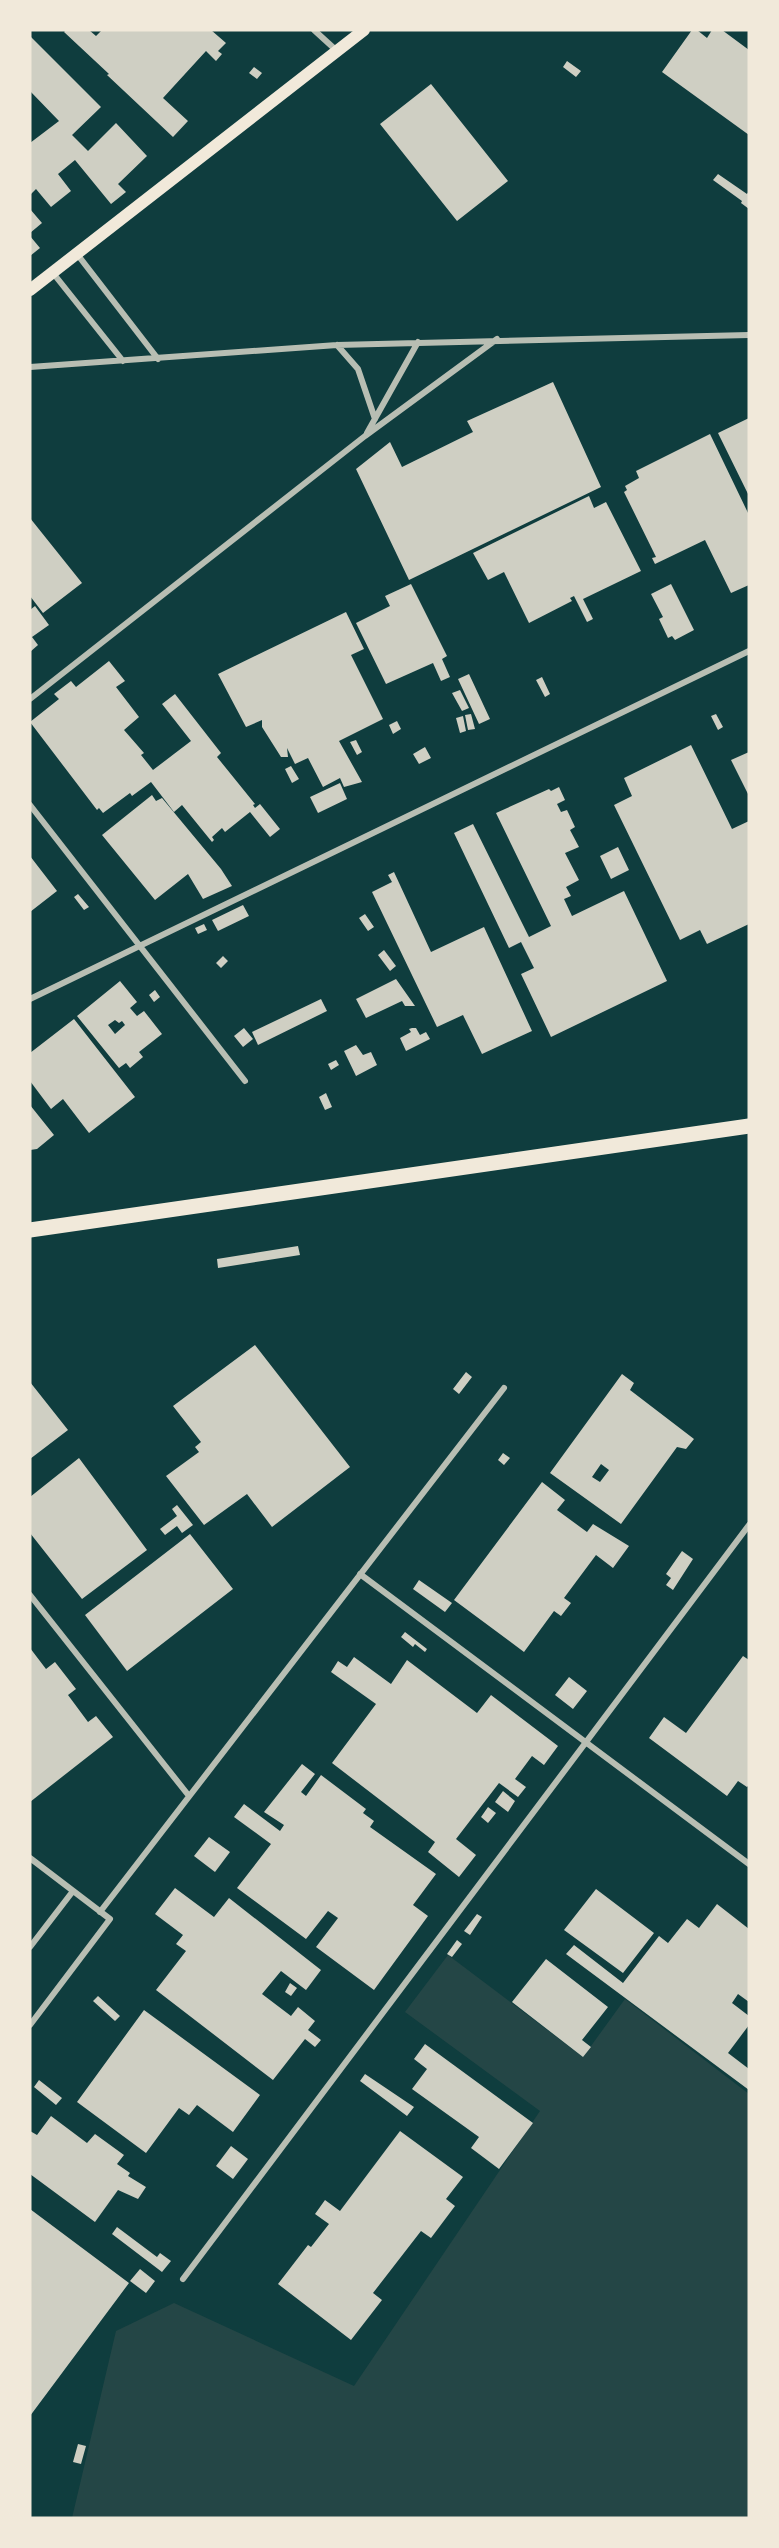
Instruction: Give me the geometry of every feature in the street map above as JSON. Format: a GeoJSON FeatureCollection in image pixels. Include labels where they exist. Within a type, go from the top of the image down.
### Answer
{"type":"FeatureCollection","features":[{"type":"Feature","properties":{"kind":"main road"},"geometry":{"type":"LineString","coordinates":[[30,290],[364,30]]}},
{"type":"Feature","properties":{"kind":"main road"},"geometry":{"type":"LineString","coordinates":[[30,1230],[749,1126]]}},
{"type":"Feature","properties":{"kind":"street"},"geometry":{"type":"LineString","coordinates":[[314,30],[337,51]]}},
{"type":"Feature","properties":{"kind":"street"},"geometry":{"type":"LineString","coordinates":[[77,254],[158,359]]}},
{"type":"Feature","properties":{"kind":"street"},"geometry":{"type":"LineString","coordinates":[[52,273],[123,361]]}},
{"type":"Feature","properties":{"kind":"street"},"geometry":{"type":"LineString","coordinates":[[30,368],[337,345],[497,339],[749,335]]}},
{"type":"Feature","properties":{"kind":"street"},"geometry":{"type":"LineString","coordinates":[[30,699],[365,436],[497,339]]}},
{"type":"Feature","properties":{"kind":"street"},"geometry":{"type":"LineString","coordinates":[[365,436],[418,342]]}},
{"type":"Feature","properties":{"kind":"street"},"geometry":{"type":"LineString","coordinates":[[337,345],[358,369],[375,419]]}},
{"type":"Feature","properties":{"kind":"street"},"geometry":{"type":"LineString","coordinates":[[30,999],[749,651]]}},
{"type":"Feature","properties":{"kind":"street"},"geometry":{"type":"LineString","coordinates":[[30,805],[245,1081]]}},
{"type":"Feature","properties":{"kind":"street"},"geometry":{"type":"LineString","coordinates":[[100,1912],[504,1388]]}},
{"type":"Feature","properties":{"kind":"street"},"geometry":{"type":"LineString","coordinates":[[183,2279],[749,1525]]}},
{"type":"Feature","properties":{"kind":"street"},"geometry":{"type":"LineString","coordinates":[[360,1574],[586,1745],[749,1864]]}},
{"type":"Feature","properties":{"kind":"street"},"geometry":{"type":"LineString","coordinates":[[30,1595],[189,1796]]}},
{"type":"Feature","properties":{"kind":"street"},"geometry":{"type":"LineString","coordinates":[[30,1858],[110,1919],[30,2025]]}},
{"type":"Feature","properties":{"kind":"street"},"geometry":{"type":"LineString","coordinates":[[30,1947],[73,1891]]}},
{"type":"Feature","properties":{"kind":"shaded area"},"geometry":{"type":"Polygon","coordinates":[[[448,1955],[583,2057],[625,1999],[749,2094],[749,2518],[72,2518],[116,2331],[174,2303],[354,2386],[540,2111],[405,2012],[448,1955]]]}},
{"type":"Feature","properties":{"kind":"building"},"geometry":{"type":"Polygon","coordinates":[[[66,30],[89,30],[96,36],[102,30],[211,30],[226,43],[218,51],[222,54],[216,61],[206,51],[163,98],[188,121],[173,137],[64,32],[66,30]]]}},
{"type":"Feature","properties":{"kind":"building"},"geometry":{"type":"Polygon","coordinates":[[[692,30],[697,30],[707,38],[712,30],[722,30],[749,50],[749,135],[662,72],[692,30]]]}},
{"type":"Feature","properties":{"kind":"building"},"geometry":{"type":"Polygon","coordinates":[[[30,36],[101,107],[72,135],[88,151],[116,123],[147,156],[118,184],[126,192],[111,204],[75,160],[58,174],[71,191],[51,207],[36,189],[30,195],[30,143],[59,121],[30,91],[30,36]]]}},
{"type":"Feature","properties":{"kind":"building"},"geometry":{"type":"Polygon","coordinates":[[[567,61],[581,71],[576,77],[563,67],[567,61]]]}},
{"type":"Feature","properties":{"kind":"building"},"geometry":{"type":"Polygon","coordinates":[[[254,67],[262,73],[257,79],[249,73],[254,67]]]}},
{"type":"Feature","properties":{"kind":"building"},"geometry":{"type":"Polygon","coordinates":[[[431,84],[508,181],[457,221],[380,124],[431,84]]]}},
{"type":"Feature","properties":{"kind":"building"},"geometry":{"type":"Polygon","coordinates":[[[718,174],[747,194],[749,191],[749,209],[741,203],[742,201],[713,180],[718,174]]]}},
{"type":"Feature","properties":{"kind":"building"},"geometry":{"type":"Polygon","coordinates":[[[30,209],[42,223],[30,233],[30,209]]]}},
{"type":"Feature","properties":{"kind":"building"},"geometry":{"type":"Polygon","coordinates":[[[30,236],[40,248],[30,256],[30,236]]]}},
{"type":"Feature","properties":{"kind":"building"},"geometry":{"type":"Polygon","coordinates":[[[553,382],[601,487],[409,580],[356,469],[390,442],[402,467],[473,432],[467,421],[553,382]]]}},
{"type":"Feature","properties":{"kind":"building"},"geometry":{"type":"Polygon","coordinates":[[[749,418],[749,496],[718,433],[749,418]]]}},
{"type":"Feature","properties":{"kind":"building"},"geometry":{"type":"Polygon","coordinates":[[[710,434],[749,515],[749,585],[731,593],[705,540],[655,564],[652,558],[656,557],[624,492],[627,490],[625,486],[639,478],[636,471],[710,434]]]}},
{"type":"Feature","properties":{"kind":"building"},"geometry":{"type":"Polygon","coordinates":[[[589,496],[594,508],[606,502],[641,571],[583,599],[593,619],[587,622],[574,596],[570,598],[572,601],[529,623],[504,572],[488,580],[473,553],[589,496]]]}},
{"type":"Feature","properties":{"kind":"building"},"geometry":{"type":"Polygon","coordinates":[[[30,518],[82,583],[43,613],[30,596],[30,518]]]}},
{"type":"Feature","properties":{"kind":"building"},"geometry":{"type":"Polygon","coordinates":[[[411,584],[447,656],[442,659],[450,677],[441,681],[433,663],[386,684],[356,623],[390,606],[385,596],[411,584]]]}},
{"type":"Feature","properties":{"kind":"building"},"geometry":{"type":"Polygon","coordinates":[[[671,584],[694,630],[675,640],[672,636],[668,638],[659,619],[663,617],[651,594],[671,584]]]}},
{"type":"Feature","properties":{"kind":"building"},"geometry":{"type":"Polygon","coordinates":[[[35,606],[49,625],[32,637],[38,645],[30,652],[30,610],[35,606]]]}},
{"type":"Feature","properties":{"kind":"building"},"geometry":{"type":"Polygon","coordinates":[[[346,612],[364,649],[351,655],[383,719],[339,741],[362,782],[344,787],[340,778],[323,787],[308,758],[295,764],[287,748],[288,757],[281,757],[262,727],[262,720],[246,727],[218,674],[346,612]]]}},
{"type":"Feature","properties":{"kind":"building"},"geometry":{"type":"Polygon","coordinates":[[[109,661],[125,681],[116,687],[139,717],[124,730],[144,753],[141,755],[153,770],[191,741],[162,704],[175,694],[221,753],[217,757],[255,804],[253,805],[255,808],[260,804],[280,829],[270,837],[250,812],[225,832],[222,828],[212,837],[214,840],[212,842],[182,805],[174,812],[151,782],[132,796],[130,793],[103,813],[99,808],[97,810],[30,722],[59,699],[54,694],[71,681],[76,687],[109,661]]]}},
{"type":"Feature","properties":{"kind":"building"},"geometry":{"type":"Polygon","coordinates":[[[469,674],[490,719],[479,724],[458,679],[469,674]]]}},
{"type":"Feature","properties":{"kind":"building"},"geometry":{"type":"Polygon","coordinates":[[[542,677],[550,694],[545,697],[536,680],[542,677]]]}},
{"type":"Feature","properties":{"kind":"building"},"geometry":{"type":"Polygon","coordinates":[[[460,690],[469,708],[462,711],[452,693],[460,690]]]}},
{"type":"Feature","properties":{"kind":"building"},"geometry":{"type":"Polygon","coordinates":[[[471,714],[475,729],[468,730],[465,715],[471,714]]]}},
{"type":"Feature","properties":{"kind":"building"},"geometry":{"type":"Polygon","coordinates":[[[716,714],[723,727],[718,730],[711,716],[716,714]]]}},
{"type":"Feature","properties":{"kind":"building"},"geometry":{"type":"Polygon","coordinates":[[[463,716],[466,731],[460,733],[456,718],[463,716]]]}},
{"type":"Feature","properties":{"kind":"building"},"geometry":{"type":"Polygon","coordinates":[[[397,721],[401,729],[393,734],[389,725],[397,721]]]}},
{"type":"Feature","properties":{"kind":"building"},"geometry":{"type":"Polygon","coordinates":[[[356,740],[362,752],[357,755],[350,742],[356,740]]]}},
{"type":"Feature","properties":{"kind":"building"},"geometry":{"type":"Polygon","coordinates":[[[691,745],[732,829],[749,821],[749,924],[707,944],[700,930],[680,940],[614,805],[632,796],[624,778],[691,745]]]}},
{"type":"Feature","properties":{"kind":"building"},"geometry":{"type":"Polygon","coordinates":[[[425,747],[431,758],[419,764],[413,754],[425,747]]]}},
{"type":"Feature","properties":{"kind":"building"},"geometry":{"type":"Polygon","coordinates":[[[749,752],[749,796],[731,760],[749,752]]]}},
{"type":"Feature","properties":{"kind":"building"},"geometry":{"type":"Polygon","coordinates":[[[291,766],[299,779],[292,783],[285,769],[291,766]]]}},
{"type":"Feature","properties":{"kind":"building"},"geometry":{"type":"Polygon","coordinates":[[[340,783],[347,799],[318,813],[310,797],[340,783]]]}},
{"type":"Feature","properties":{"kind":"building"},"geometry":{"type":"Polygon","coordinates":[[[559,787],[565,800],[557,804],[561,812],[567,810],[575,827],[570,830],[579,847],[565,853],[579,880],[566,887],[571,896],[564,899],[572,916],[624,891],[667,981],[551,1037],[521,974],[534,968],[521,942],[509,948],[454,833],[473,824],[529,937],[551,926],[496,813],[549,789],[551,791],[559,787]]]}},
{"type":"Feature","properties":{"kind":"building"},"geometry":{"type":"Polygon","coordinates":[[[152,795],[156,801],[162,798],[221,869],[232,886],[203,899],[188,874],[155,900],[102,835],[152,795]]]}},
{"type":"Feature","properties":{"kind":"building"},"geometry":{"type":"Polygon","coordinates":[[[618,847],[629,870],[611,879],[600,856],[618,847]]]}},
{"type":"Feature","properties":{"kind":"building"},"geometry":{"type":"Polygon","coordinates":[[[30,856],[57,891],[30,912],[30,856]]]}},
{"type":"Feature","properties":{"kind":"building"},"geometry":{"type":"Polygon","coordinates":[[[394,872],[431,952],[484,927],[532,1031],[482,1054],[463,1015],[437,1027],[372,892],[392,882],[388,875],[394,872]]]}},
{"type":"Feature","properties":{"kind":"building"},"geometry":{"type":"Polygon","coordinates":[[[78,894],[89,907],[84,910],[74,897],[78,894]]]}},
{"type":"Feature","properties":{"kind":"building"},"geometry":{"type":"Polygon","coordinates":[[[243,905],[249,916],[218,931],[212,920],[243,905]]]}},
{"type":"Feature","properties":{"kind":"building"},"geometry":{"type":"Polygon","coordinates":[[[365,914],[374,927],[368,931],[359,918],[365,914]]]}},
{"type":"Feature","properties":{"kind":"building"},"geometry":{"type":"Polygon","coordinates":[[[204,924],[207,930],[198,934],[195,928],[204,924]]]}},
{"type":"Feature","properties":{"kind":"building"},"geometry":{"type":"Polygon","coordinates":[[[384,950],[396,966],[390,971],[378,955],[384,950]]]}},
{"type":"Feature","properties":{"kind":"building"},"geometry":{"type":"Polygon","coordinates":[[[223,956],[228,961],[221,968],[216,963],[223,956]]]}},
{"type":"Feature","properties":{"kind":"building"},"geometry":{"type":"Polygon","coordinates":[[[396,979],[415,1006],[405,1006],[402,1001],[366,1018],[356,999],[396,979]]]}},
{"type":"Feature","properties":{"kind":"building"},"geometry":{"type":"Polygon","coordinates":[[[120,981],[137,1002],[130,1008],[137,1016],[144,1011],[162,1034],[139,1052],[143,1057],[130,1068],[126,1063],[119,1068],[77,1016],[120,981]],[[115,1020],[108,1025],[115,1034],[125,1025],[122,1021],[119,1023],[115,1020]]]}},
{"type":"Feature","properties":{"kind":"building"},"geometry":{"type":"Polygon","coordinates":[[[155,990],[160,997],[154,1002],[149,995],[155,990]]]}},
{"type":"Feature","properties":{"kind":"building"},"geometry":{"type":"Polygon","coordinates":[[[321,999],[327,1011],[258,1045],[252,1032],[321,999]]]}},
{"type":"Feature","properties":{"kind":"building"},"geometry":{"type":"Polygon","coordinates":[[[74,1019],[135,1097],[89,1133],[63,1099],[51,1109],[30,1081],[30,1053],[74,1019]]]}},
{"type":"Feature","properties":{"kind":"building"},"geometry":{"type":"Polygon","coordinates":[[[244,1028],[253,1039],[243,1047],[234,1036],[244,1028]]]}},
{"type":"Feature","properties":{"kind":"building"},"geometry":{"type":"Polygon","coordinates":[[[416,1028],[420,1035],[426,1032],[430,1039],[406,1051],[400,1038],[411,1032],[409,1029],[416,1028]]]}},
{"type":"Feature","properties":{"kind":"building"},"geometry":{"type":"Polygon","coordinates":[[[356,1045],[363,1055],[371,1052],[377,1065],[356,1076],[344,1051],[356,1045]]]}},
{"type":"Feature","properties":{"kind":"building"},"geometry":{"type":"Polygon","coordinates":[[[336,1060],[339,1065],[331,1070],[328,1064],[336,1060]]]}},
{"type":"Feature","properties":{"kind":"building"},"geometry":{"type":"Polygon","coordinates":[[[326,1093],[332,1107],[325,1110],[319,1097],[326,1093]]]}},
{"type":"Feature","properties":{"kind":"building"},"geometry":{"type":"Polygon","coordinates":[[[30,1105],[54,1135],[37,1149],[30,1150],[30,1105]]]}},
{"type":"Feature","properties":{"kind":"building"},"geometry":{"type":"Polygon","coordinates":[[[298,1246],[300,1255],[218,1268],[217,1259],[298,1246]]]}},
{"type":"Feature","properties":{"kind":"building"},"geometry":{"type":"Polygon","coordinates":[[[255,1345],[350,1467],[272,1527],[247,1494],[204,1525],[166,1476],[199,1452],[195,1447],[201,1442],[173,1406],[255,1345]]]}},
{"type":"Feature","properties":{"kind":"building"},"geometry":{"type":"Polygon","coordinates":[[[466,1372],[472,1377],[459,1394],[453,1389],[466,1372]]]}},
{"type":"Feature","properties":{"kind":"building"},"geometry":{"type":"Polygon","coordinates":[[[622,1374],[634,1383],[630,1390],[694,1439],[686,1449],[677,1447],[621,1524],[550,1473],[622,1374]],[[601,1464],[592,1477],[600,1482],[609,1470],[601,1464]]]}},
{"type":"Feature","properties":{"kind":"building"},"geometry":{"type":"Polygon","coordinates":[[[30,1382],[68,1430],[30,1459],[30,1382]]]}},
{"type":"Feature","properties":{"kind":"building"},"geometry":{"type":"Polygon","coordinates":[[[503,1453],[510,1458],[504,1465],[498,1460],[503,1453]]]}},
{"type":"Feature","properties":{"kind":"building"},"geometry":{"type":"Polygon","coordinates":[[[79,1458],[147,1550],[82,1599],[30,1533],[30,1497],[79,1458]]]}},
{"type":"Feature","properties":{"kind":"building"},"geometry":{"type":"Polygon","coordinates":[[[542,1482],[565,1500],[557,1510],[587,1532],[593,1524],[629,1546],[613,1568],[596,1555],[564,1598],[571,1603],[561,1616],[554,1611],[524,1652],[454,1600],[542,1482]]]}},
{"type":"Feature","properties":{"kind":"building"},"geometry":{"type":"Polygon","coordinates":[[[177,1505],[193,1525],[182,1533],[177,1526],[165,1535],[160,1529],[177,1516],[172,1509],[177,1505]]]}},
{"type":"Feature","properties":{"kind":"building"},"geometry":{"type":"Polygon","coordinates":[[[190,1534],[233,1589],[127,1671],[85,1615],[190,1534]]]}},
{"type":"Feature","properties":{"kind":"building"},"geometry":{"type":"Polygon","coordinates":[[[682,1551],[693,1559],[673,1590],[666,1585],[671,1578],[666,1574],[682,1551]]]}},
{"type":"Feature","properties":{"kind":"building"},"geometry":{"type":"Polygon","coordinates":[[[419,1580],[452,1603],[445,1612],[413,1589],[419,1580]]]}},
{"type":"Feature","properties":{"kind":"building"},"geometry":{"type":"Polygon","coordinates":[[[405,1632],[427,1649],[425,1652],[415,1644],[413,1647],[401,1637],[405,1632]]]}},
{"type":"Feature","properties":{"kind":"building"},"geometry":{"type":"Polygon","coordinates":[[[30,1648],[46,1669],[55,1662],[76,1689],[68,1695],[88,1722],[96,1716],[113,1737],[30,1802],[30,1648]]]}},
{"type":"Feature","properties":{"kind":"building"},"geometry":{"type":"Polygon","coordinates":[[[743,1656],[749,1660],[749,1785],[747,1787],[738,1781],[727,1796],[649,1738],[664,1717],[686,1733],[743,1656]]]}},
{"type":"Feature","properties":{"kind":"building"},"geometry":{"type":"Polygon","coordinates":[[[354,1657],[391,1684],[407,1660],[477,1713],[491,1695],[558,1746],[544,1765],[532,1756],[515,1779],[526,1787],[518,1797],[499,1783],[456,1839],[476,1855],[459,1877],[428,1852],[435,1842],[332,1763],[376,1704],[331,1672],[338,1661],[347,1667],[354,1657]]]}},
{"type":"Feature","properties":{"kind":"building"},"geometry":{"type":"Polygon","coordinates":[[[569,1677],[587,1691],[573,1709],[555,1695],[569,1677]]]}},
{"type":"Feature","properties":{"kind":"building"},"geometry":{"type":"Polygon","coordinates":[[[302,1764],[315,1774],[301,1792],[306,1796],[321,1775],[366,1809],[363,1813],[374,1821],[370,1827],[436,1874],[413,1905],[428,1916],[374,1990],[316,1947],[338,1918],[328,1911],[306,1939],[237,1888],[271,1844],[234,1817],[244,1804],[280,1831],[284,1825],[264,1812],[302,1764]]]}},
{"type":"Feature","properties":{"kind":"building"},"geometry":{"type":"Polygon","coordinates":[[[503,1791],[515,1801],[508,1812],[495,1802],[503,1791]]]}},
{"type":"Feature","properties":{"kind":"building"},"geometry":{"type":"Polygon","coordinates":[[[488,1807],[496,1813],[488,1823],[481,1817],[488,1807]]]}},
{"type":"Feature","properties":{"kind":"building"},"geometry":{"type":"Polygon","coordinates":[[[209,1837],[230,1852],[215,1872],[194,1856],[209,1837]]]}},
{"type":"Feature","properties":{"kind":"building"},"geometry":{"type":"Polygon","coordinates":[[[175,1888],[214,1917],[229,1898],[321,1970],[306,1990],[281,1971],[262,1994],[291,2016],[298,2007],[315,2021],[308,2030],[321,2040],[315,2047],[305,2039],[273,2080],[156,1990],[186,1951],[176,1944],[183,1935],[155,1914],[175,1888]]]}},
{"type":"Feature","properties":{"kind":"building"},"geometry":{"type":"Polygon","coordinates":[[[596,1889],[654,1933],[623,1973],[564,1930],[596,1889]]]}},
{"type":"Feature","properties":{"kind":"building"},"geometry":{"type":"Polygon","coordinates":[[[717,1904],[749,1929],[749,2002],[738,1994],[732,2003],[749,2016],[749,2025],[728,2053],[749,2069],[749,2090],[566,1954],[574,1945],[623,1983],[659,1936],[668,1943],[687,1919],[699,1928],[717,1904]]]}},
{"type":"Feature","properties":{"kind":"building"},"geometry":{"type":"Polygon","coordinates":[[[477,1914],[482,1917],[470,1935],[464,1931],[477,1914]]]}},
{"type":"Feature","properties":{"kind":"building"},"geometry":{"type":"Polygon","coordinates":[[[457,1940],[462,1944],[452,1957],[447,1954],[457,1940]]]}},
{"type":"Feature","properties":{"kind":"building"},"geometry":{"type":"Polygon","coordinates":[[[546,1959],[608,2007],[582,2040],[591,2047],[583,2057],[512,2002],[546,1959]]]}},
{"type":"Feature","properties":{"kind":"building"},"geometry":{"type":"Polygon","coordinates":[[[290,1983],[297,1988],[291,1996],[285,1992],[290,1983]]]}},
{"type":"Feature","properties":{"kind":"building"},"geometry":{"type":"Polygon","coordinates":[[[98,1996],[120,2016],[115,2021],[93,2001],[98,1996]]]}},
{"type":"Feature","properties":{"kind":"building"},"geometry":{"type":"Polygon","coordinates":[[[144,2010],[260,2095],[233,2132],[197,2105],[189,2115],[179,2108],[146,2153],[77,2102],[144,2010]]]}},
{"type":"Feature","properties":{"kind":"building"},"geometry":{"type":"Polygon","coordinates":[[[425,2044],[533,2123],[499,2169],[471,2148],[479,2137],[412,2089],[427,2069],[414,2059],[425,2044]]]}},
{"type":"Feature","properties":{"kind":"building"},"geometry":{"type":"Polygon","coordinates":[[[365,2074],[414,2107],[407,2116],[360,2081],[365,2074]]]}},
{"type":"Feature","properties":{"kind":"building"},"geometry":{"type":"Polygon","coordinates":[[[39,2080],[62,2098],[56,2105],[34,2087],[39,2080]]]}},
{"type":"Feature","properties":{"kind":"building"},"geometry":{"type":"Polygon","coordinates":[[[51,2116],[87,2143],[95,2134],[124,2155],[117,2164],[130,2173],[128,2176],[146,2187],[138,2199],[118,2190],[95,2222],[30,2174],[30,2131],[37,2135],[51,2116]]]}},
{"type":"Feature","properties":{"kind":"building"},"geometry":{"type":"Polygon","coordinates":[[[400,2131],[463,2177],[446,2199],[455,2206],[431,2238],[421,2231],[373,2293],[382,2300],[351,2340],[278,2284],[308,2245],[311,2247],[329,2224],[315,2214],[325,2200],[340,2211],[400,2131]]]}},
{"type":"Feature","properties":{"kind":"building"},"geometry":{"type":"Polygon","coordinates":[[[231,2146],[248,2159],[233,2179],[216,2166],[231,2146]]]}},
{"type":"Feature","properties":{"kind":"building"},"geometry":{"type":"Polygon","coordinates":[[[30,2209],[129,2283],[30,2416],[30,2209]]]}},
{"type":"Feature","properties":{"kind":"building"},"geometry":{"type":"Polygon","coordinates":[[[117,2227],[157,2257],[160,2253],[171,2261],[162,2272],[112,2234],[117,2227]]]}},
{"type":"Feature","properties":{"kind":"building"},"geometry":{"type":"Polygon","coordinates":[[[140,2269],[155,2281],[146,2293],[130,2281],[140,2269]]]}},
{"type":"Feature","properties":{"kind":"building"},"geometry":{"type":"Polygon","coordinates":[[[78,2444],[86,2446],[81,2464],[73,2462],[78,2444]]]}}]}
